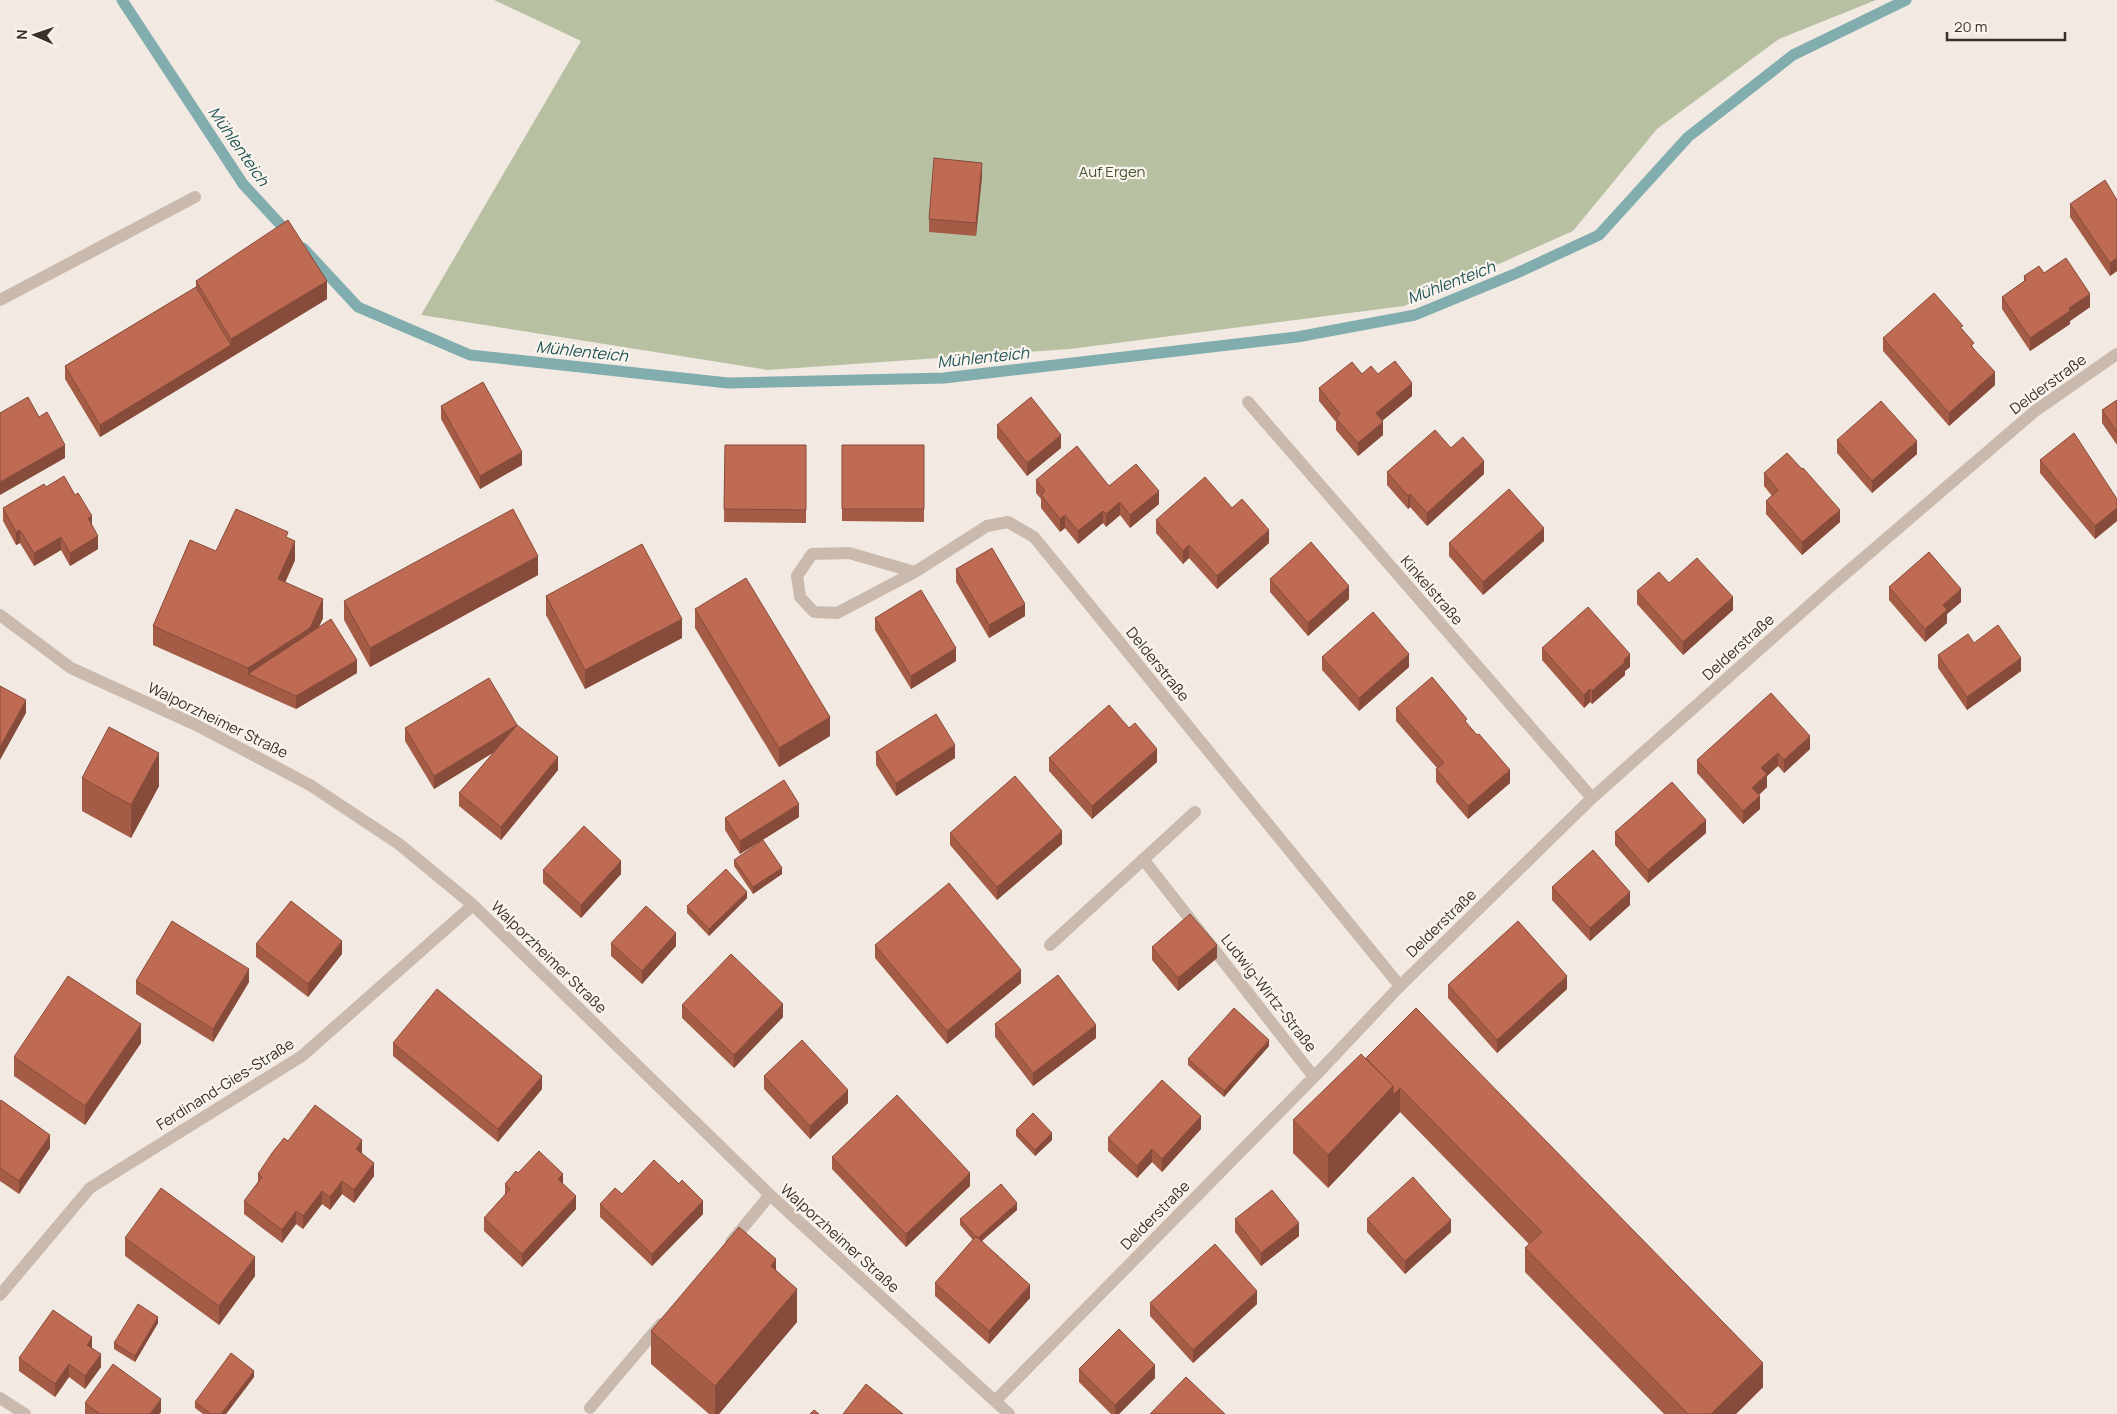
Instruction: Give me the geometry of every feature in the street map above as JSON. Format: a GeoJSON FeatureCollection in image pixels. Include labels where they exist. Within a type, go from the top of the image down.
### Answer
{"type":"FeatureCollection","features":[{"type":"Feature","properties":{"kind":"street"},"geometry":{"type":"LineString","coordinates":[[0,300],[195,198]]}},
{"type":"Feature","properties":{"kind":"street","name":"Delderstraße"},"geometry":{"type":"LineString","coordinates":[[995,1401],[1314,1077],[1400,986],[1592,798],[1831,586],[2036,411],[2117,354]]}},
{"type":"Feature","properties":{"kind":"street","name":"Kinkelstraße"},"geometry":{"type":"LineString","coordinates":[[1248,402],[1592,798]]}},
{"type":"Feature","properties":{"kind":"street","name":"Delderstraße"},"geometry":{"type":"LineString","coordinates":[[915,572],[849,554],[812,554],[797,576],[800,597],[814,612],[837,613],[915,572],[987,526],[1008,522],[1034,537],[1400,986]]}},
{"type":"Feature","properties":{"kind":"street","name":"Walporzheimer Straße"},"geometry":{"type":"LineString","coordinates":[[0,615],[71,668],[196,725],[310,785],[399,844],[474,905],[770,1195],[1009,1414]]}},
{"type":"Feature","properties":{"kind":"street"},"geometry":{"type":"LineString","coordinates":[[1050,945],[1195,812]]}},
{"type":"Feature","properties":{"kind":"street","name":"Ludwig-Wirtz-Straße"},"geometry":{"type":"LineString","coordinates":[[1143,859],[1314,1077]]}},
{"type":"Feature","properties":{"kind":"street","name":"Ferdinand-Gies-Straße"},"geometry":{"type":"LineString","coordinates":[[0,1295],[90,1188],[302,1056],[474,905]]}},
{"type":"Feature","properties":{"kind":"street"},"geometry":{"type":"LineString","coordinates":[[725,1248],[770,1195]]}},
{"type":"Feature","properties":{"kind":"street"},"geometry":{"type":"LineString","coordinates":[[590,1408],[667,1317]]}},
{"type":"Feature","properties":{"kind":"street"},"geometry":{"type":"LineString","coordinates":[[0,1398],[25,1414]]}},
{"type":"Feature","properties":{"kind":"green space","name":"Auf Ergen"},"geometry":{"type":"Polygon","coordinates":[[[494,0],[1876,0],[1779,39],[1657,129],[1573,231],[1404,306],[1070,349],[768,370],[421,315],[581,41],[494,0]]]}},
{"type":"Feature","properties":{"kind":"building"},"geometry":{"type":"Polygon","coordinates":[[[934,158],[982,163],[976,223],[929,219],[934,158]]]}},
{"type":"Feature","properties":{"kind":"building"},"geometry":{"type":"Polygon","coordinates":[[[2105,180],[2117,200],[2117,258],[2110,263],[2070,204],[2105,180]]]}},
{"type":"Feature","properties":{"kind":"building"},"geometry":{"type":"Polygon","coordinates":[[[288,220],[327,281],[231,339],[196,281],[288,220]]]}},
{"type":"Feature","properties":{"kind":"building"},"geometry":{"type":"Polygon","coordinates":[[[2066,258],[2090,294],[2069,308],[2070,311],[2030,338],[2002,297],[2026,280],[2024,276],[2039,266],[2044,273],[2066,258]]]}},
{"type":"Feature","properties":{"kind":"building"},"geometry":{"type":"Polygon","coordinates":[[[196,287],[231,345],[100,425],[65,366],[196,287]]]}},
{"type":"Feature","properties":{"kind":"building"},"geometry":{"type":"Polygon","coordinates":[[[1934,293],[1963,326],[1960,327],[1974,343],[1971,346],[1995,372],[1949,413],[1883,338],[1934,293]]]}},
{"type":"Feature","properties":{"kind":"building"},"geometry":{"type":"Polygon","coordinates":[[[1395,361],[1412,383],[1376,413],[1383,422],[1358,443],[1336,418],[1340,414],[1319,388],[1352,362],[1362,374],[1371,366],[1378,374],[1395,361]]]}},
{"type":"Feature","properties":{"kind":"building"},"geometry":{"type":"Polygon","coordinates":[[[483,382],[522,452],[480,476],[441,406],[483,382]]]}},
{"type":"Feature","properties":{"kind":"building"},"geometry":{"type":"Polygon","coordinates":[[[28,397],[39,417],[47,412],[65,445],[0,482],[0,413],[28,397]]]}},
{"type":"Feature","properties":{"kind":"building"},"geometry":{"type":"Polygon","coordinates":[[[1031,397],[1061,435],[1027,463],[997,425],[1031,397]]]}},
{"type":"Feature","properties":{"kind":"building"},"geometry":{"type":"Polygon","coordinates":[[[2117,400],[2117,432],[2102,410],[2117,400]]]}},
{"type":"Feature","properties":{"kind":"building"},"geometry":{"type":"Polygon","coordinates":[[[1881,401],[1917,441],[1872,481],[1837,440],[1881,401]]]}},
{"type":"Feature","properties":{"kind":"building"},"geometry":{"type":"Polygon","coordinates":[[[1435,430],[1451,448],[1463,437],[1484,461],[1427,513],[1410,494],[1408,496],[1387,472],[1435,430]]]}},
{"type":"Feature","properties":{"kind":"building"},"geometry":{"type":"Polygon","coordinates":[[[2074,433],[2117,499],[2117,508],[2095,526],[2040,460],[2074,433]]]}},
{"type":"Feature","properties":{"kind":"building"},"geometry":{"type":"Polygon","coordinates":[[[725,445],[806,445],[806,510],[724,509],[725,445]]]}},
{"type":"Feature","properties":{"kind":"building"},"geometry":{"type":"Polygon","coordinates":[[[842,445],[924,445],[924,509],[842,509],[842,445]]]}},
{"type":"Feature","properties":{"kind":"building"},"geometry":{"type":"Polygon","coordinates":[[[1077,446],[1109,486],[1136,464],[1159,491],[1130,515],[1120,502],[1106,514],[1103,511],[1078,531],[1065,515],[1060,519],[1041,495],[1045,491],[1036,480],[1077,446]]]}},
{"type":"Feature","properties":{"kind":"building"},"geometry":{"type":"Polygon","coordinates":[[[1787,453],[1803,468],[1840,510],[1802,542],[1766,501],[1778,490],[1764,473],[1787,453]]]}},
{"type":"Feature","properties":{"kind":"building"},"geometry":{"type":"Polygon","coordinates":[[[64,476],[75,495],[78,493],[92,516],[88,518],[98,536],[70,553],[61,537],[34,553],[20,530],[16,532],[3,508],[44,484],[46,487],[64,476]]]}},
{"type":"Feature","properties":{"kind":"building"},"geometry":{"type":"Polygon","coordinates":[[[1205,477],[1232,508],[1242,499],[1269,530],[1217,576],[1189,545],[1183,551],[1156,520],[1205,477]]]}},
{"type":"Feature","properties":{"kind":"building"},"geometry":{"type":"Polygon","coordinates":[[[1509,489],[1544,528],[1483,582],[1449,543],[1509,489]]]}},
{"type":"Feature","properties":{"kind":"building"},"geometry":{"type":"Polygon","coordinates":[[[236,509],[288,532],[286,537],[295,541],[278,579],[323,599],[310,628],[248,668],[153,626],[190,540],[216,551],[236,509]]]}},
{"type":"Feature","properties":{"kind":"building"},"geometry":{"type":"Polygon","coordinates":[[[513,509],[538,556],[370,648],[344,601],[513,509]]]}},
{"type":"Feature","properties":{"kind":"building"},"geometry":{"type":"Polygon","coordinates":[[[1311,542],[1349,586],[1308,623],[1270,579],[1311,542]]]}},
{"type":"Feature","properties":{"kind":"building"},"geometry":{"type":"Polygon","coordinates":[[[642,544],[682,619],[585,670],[546,596],[642,544]]]}},
{"type":"Feature","properties":{"kind":"building"},"geometry":{"type":"Polygon","coordinates":[[[992,548],[1025,604],[989,625],[956,569],[992,548]]]}},
{"type":"Feature","properties":{"kind":"building"},"geometry":{"type":"Polygon","coordinates":[[[1929,552],[1961,589],[1943,605],[1947,610],[1925,629],[1889,587],[1929,552]]]}},
{"type":"Feature","properties":{"kind":"building"},"geometry":{"type":"Polygon","coordinates":[[[1697,558],[1733,597],[1683,642],[1637,591],[1659,572],[1669,583],[1697,558]]]}},
{"type":"Feature","properties":{"kind":"building"},"geometry":{"type":"Polygon","coordinates":[[[746,578],[830,717],[779,748],[695,609],[746,578]]]}},
{"type":"Feature","properties":{"kind":"building"},"geometry":{"type":"Polygon","coordinates":[[[921,590],[956,648],[911,676],[875,618],[921,590]]]}},
{"type":"Feature","properties":{"kind":"building"},"geometry":{"type":"Polygon","coordinates":[[[1588,607],[1630,654],[1624,660],[1625,662],[1592,691],[1590,689],[1584,695],[1542,648],[1588,607]]]}},
{"type":"Feature","properties":{"kind":"building"},"geometry":{"type":"Polygon","coordinates":[[[1373,612],[1409,654],[1359,698],[1322,657],[1373,612]]]}},
{"type":"Feature","properties":{"kind":"building"},"geometry":{"type":"Polygon","coordinates":[[[331,619],[357,660],[296,696],[248,674],[331,619]]]}},
{"type":"Feature","properties":{"kind":"building"},"geometry":{"type":"Polygon","coordinates":[[[1998,625],[2021,658],[1967,697],[1938,655],[1968,634],[1974,643],[1998,625]]]}},
{"type":"Feature","properties":{"kind":"building"},"geometry":{"type":"Polygon","coordinates":[[[1432,677],[1467,719],[1465,721],[1477,735],[1479,734],[1510,770],[1468,806],[1436,769],[1444,763],[1396,708],[1432,677]]]}},
{"type":"Feature","properties":{"kind":"building"},"geometry":{"type":"Polygon","coordinates":[[[489,678],[517,725],[434,776],[405,728],[489,678]]]}},
{"type":"Feature","properties":{"kind":"building"},"geometry":{"type":"Polygon","coordinates":[[[0,686],[26,700],[0,747],[0,686]]]}},
{"type":"Feature","properties":{"kind":"building"},"geometry":{"type":"Polygon","coordinates":[[[1771,693],[1810,736],[1784,760],[1778,753],[1761,768],[1767,774],[1752,788],[1760,796],[1743,811],[1697,760],[1771,693]]]}},
{"type":"Feature","properties":{"kind":"building"},"geometry":{"type":"Polygon","coordinates":[[[1109,705],[1129,728],[1135,723],[1157,749],[1092,806],[1049,758],[1109,705]]]}},
{"type":"Feature","properties":{"kind":"building"},"geometry":{"type":"Polygon","coordinates":[[[936,714],[955,745],[896,783],[876,752],[936,714]]]}},
{"type":"Feature","properties":{"kind":"building"},"geometry":{"type":"Polygon","coordinates":[[[517,725],[558,757],[501,827],[459,793],[517,725]]]}},
{"type":"Feature","properties":{"kind":"building"},"geometry":{"type":"Polygon","coordinates":[[[109,727],[159,753],[131,805],[82,778],[109,727]]]}},
{"type":"Feature","properties":{"kind":"building"},"geometry":{"type":"Polygon","coordinates":[[[1015,776],[1062,831],[997,887],[950,833],[1015,776]]]}},
{"type":"Feature","properties":{"kind":"building"},"geometry":{"type":"Polygon","coordinates":[[[784,780],[799,804],[740,841],[725,818],[784,780]]]}},
{"type":"Feature","properties":{"kind":"building"},"geometry":{"type":"Polygon","coordinates":[[[1672,782],[1706,820],[1648,870],[1615,832],[1672,782]]]}},
{"type":"Feature","properties":{"kind":"building"},"geometry":{"type":"Polygon","coordinates":[[[584,826],[621,861],[581,905],[543,870],[584,826]]]}},
{"type":"Feature","properties":{"kind":"building"},"geometry":{"type":"Polygon","coordinates":[[[763,840],[782,868],[753,887],[734,860],[763,840]]]}},
{"type":"Feature","properties":{"kind":"building"},"geometry":{"type":"Polygon","coordinates":[[[1593,850],[1630,892],[1590,928],[1552,887],[1593,850]]]}},
{"type":"Feature","properties":{"kind":"building"},"geometry":{"type":"Polygon","coordinates":[[[726,869],[747,892],[709,929],[687,906],[726,869]]]}},
{"type":"Feature","properties":{"kind":"building"},"geometry":{"type":"Polygon","coordinates":[[[949,883],[1021,970],[947,1031],[875,945],[949,883]]]}},
{"type":"Feature","properties":{"kind":"building"},"geometry":{"type":"Polygon","coordinates":[[[291,901],[342,941],[308,984],[256,944],[291,901]]]}},
{"type":"Feature","properties":{"kind":"building"},"geometry":{"type":"Polygon","coordinates":[[[646,906],[676,933],[642,971],[611,943],[646,906]]]}},
{"type":"Feature","properties":{"kind":"building"},"geometry":{"type":"Polygon","coordinates":[[[1190,914],[1217,945],[1178,978],[1152,947],[1190,914]]]}},
{"type":"Feature","properties":{"kind":"building"},"geometry":{"type":"Polygon","coordinates":[[[172,921],[249,969],[213,1029],[136,981],[172,921]]]}},
{"type":"Feature","properties":{"kind":"building"},"geometry":{"type":"Polygon","coordinates":[[[1518,921],[1567,976],[1497,1040],[1448,985],[1518,921]]]}},
{"type":"Feature","properties":{"kind":"building"},"geometry":{"type":"Polygon","coordinates":[[[731,954],[783,1004],[734,1055],[682,1005],[731,954]]]}},
{"type":"Feature","properties":{"kind":"building"},"geometry":{"type":"Polygon","coordinates":[[[1058,975],[1096,1025],[1033,1073],[995,1024],[1058,975]]]}},
{"type":"Feature","properties":{"kind":"building"},"geometry":{"type":"Polygon","coordinates":[[[68,976],[141,1024],[85,1106],[14,1057],[68,976]]]}},
{"type":"Feature","properties":{"kind":"building"},"geometry":{"type":"Polygon","coordinates":[[[437,989],[542,1076],[498,1129],[393,1043],[437,989]]]}},
{"type":"Feature","properties":{"kind":"building"},"geometry":{"type":"Polygon","coordinates":[[[1234,1008],[1269,1040],[1224,1091],[1188,1059],[1234,1008]]]}},
{"type":"Feature","properties":{"kind":"building"},"geometry":{"type":"Polygon","coordinates":[[[1416,1008],[1763,1363],[1711,1414],[1688,1414],[1525,1248],[1542,1232],[1400,1088],[1393,1095],[1393,1086],[1366,1058],[1416,1008]]]}},
{"type":"Feature","properties":{"kind":"building"},"geometry":{"type":"Polygon","coordinates":[[[802,1040],[848,1090],[810,1126],[764,1076],[802,1040]]]}},
{"type":"Feature","properties":{"kind":"building"},"geometry":{"type":"Polygon","coordinates":[[[1361,1054],[1393,1086],[1328,1155],[1293,1120],[1361,1054]]]}},
{"type":"Feature","properties":{"kind":"building"},"geometry":{"type":"Polygon","coordinates":[[[1162,1080],[1201,1116],[1162,1159],[1152,1149],[1137,1166],[1108,1138],[1162,1080]]]}},
{"type":"Feature","properties":{"kind":"building"},"geometry":{"type":"Polygon","coordinates":[[[897,1095],[970,1173],[906,1234],[832,1157],[897,1095]]]}},
{"type":"Feature","properties":{"kind":"building"},"geometry":{"type":"Polygon","coordinates":[[[1,1100],[50,1135],[19,1181],[0,1168],[1,1100]]]}},
{"type":"Feature","properties":{"kind":"building"},"geometry":{"type":"Polygon","coordinates":[[[315,1105],[362,1140],[356,1149],[374,1163],[354,1190],[342,1181],[330,1197],[322,1191],[303,1216],[296,1211],[282,1230],[244,1201],[262,1177],[258,1174],[272,1153],[284,1138],[288,1141],[315,1105]]]}},
{"type":"Feature","properties":{"kind":"building"},"geometry":{"type":"Polygon","coordinates":[[[1033,1113],[1052,1133],[1035,1150],[1016,1130],[1033,1113]]]}},
{"type":"Feature","properties":{"kind":"building"},"geometry":{"type":"Polygon","coordinates":[[[539,1151],[563,1174],[558,1179],[576,1196],[522,1254],[484,1218],[510,1189],[505,1184],[516,1171],[518,1173],[539,1151]]]}},
{"type":"Feature","properties":{"kind":"building"},"geometry":{"type":"Polygon","coordinates":[[[654,1160],[679,1184],[682,1180],[703,1201],[652,1254],[600,1204],[615,1188],[622,1194],[654,1160]]]}},
{"type":"Feature","properties":{"kind":"building"},"geometry":{"type":"Polygon","coordinates":[[[1413,1177],[1451,1220],[1405,1261],[1367,1219],[1413,1177]]]}},
{"type":"Feature","properties":{"kind":"building"},"geometry":{"type":"Polygon","coordinates":[[[1001,1184],[1017,1203],[978,1238],[960,1219],[1001,1184]]]}},
{"type":"Feature","properties":{"kind":"building"},"geometry":{"type":"Polygon","coordinates":[[[161,1188],[255,1257],[219,1306],[125,1238],[161,1188]]]}},
{"type":"Feature","properties":{"kind":"building"},"geometry":{"type":"Polygon","coordinates":[[[1272,1190],[1299,1223],[1261,1253],[1235,1219],[1272,1190]]]}},
{"type":"Feature","properties":{"kind":"building"},"geometry":{"type":"Polygon","coordinates":[[[739,1227],[776,1259],[771,1266],[797,1289],[715,1386],[651,1331],[739,1227]]]}},
{"type":"Feature","properties":{"kind":"building"},"geometry":{"type":"Polygon","coordinates":[[[976,1236],[1030,1285],[989,1331],[935,1283],[976,1236]]]}},
{"type":"Feature","properties":{"kind":"building"},"geometry":{"type":"Polygon","coordinates":[[[1215,1244],[1257,1291],[1193,1350],[1150,1303],[1215,1244]]]}},
{"type":"Feature","properties":{"kind":"building"},"geometry":{"type":"Polygon","coordinates":[[[138,1304],[158,1317],[135,1356],[114,1343],[138,1304]]]}},
{"type":"Feature","properties":{"kind":"building"},"geometry":{"type":"Polygon","coordinates":[[[53,1310],[92,1337],[87,1345],[101,1354],[85,1376],[69,1364],[55,1384],[19,1358],[53,1310]]]}},
{"type":"Feature","properties":{"kind":"building"},"geometry":{"type":"Polygon","coordinates":[[[1119,1329],[1155,1365],[1115,1405],[1079,1369],[1119,1329]]]}},
{"type":"Feature","properties":{"kind":"building"},"geometry":{"type":"Polygon","coordinates":[[[231,1353],[254,1371],[221,1414],[211,1414],[195,1402],[231,1353]]]}},
{"type":"Feature","properties":{"kind":"building"},"geometry":{"type":"Polygon","coordinates":[[[113,1364],[161,1399],[150,1414],[100,1414],[85,1403],[113,1364]]]}},
{"type":"Feature","properties":{"kind":"building"},"geometry":{"type":"Polygon","coordinates":[[[1186,1377],[1225,1414],[1150,1414],[1186,1377]]]}},
{"type":"Feature","properties":{"kind":"building"},"geometry":{"type":"Polygon","coordinates":[[[866,1384],[903,1414],[843,1414],[866,1384]]]}},
{"type":"Feature","properties":{"kind":"building"},"geometry":{"type":"Polygon","coordinates":[[[814,1410],[819,1414],[810,1414],[814,1410]]]}},
{"type":"Feature","properties":{"kind":"waterway","name":"Mühlenteich"},"geometry":{"type":"LineString","coordinates":[[122,0],[243,184],[290,235]]}},
{"type":"Feature","properties":{"kind":"waterway","name":"Mühlenteich"},"geometry":{"type":"LineString","coordinates":[[303,248],[358,307],[470,355],[728,383],[944,378],[1297,337],[1415,315],[1517,273],[1599,235],[1688,137],[1793,55],[1906,0]]}}]}
